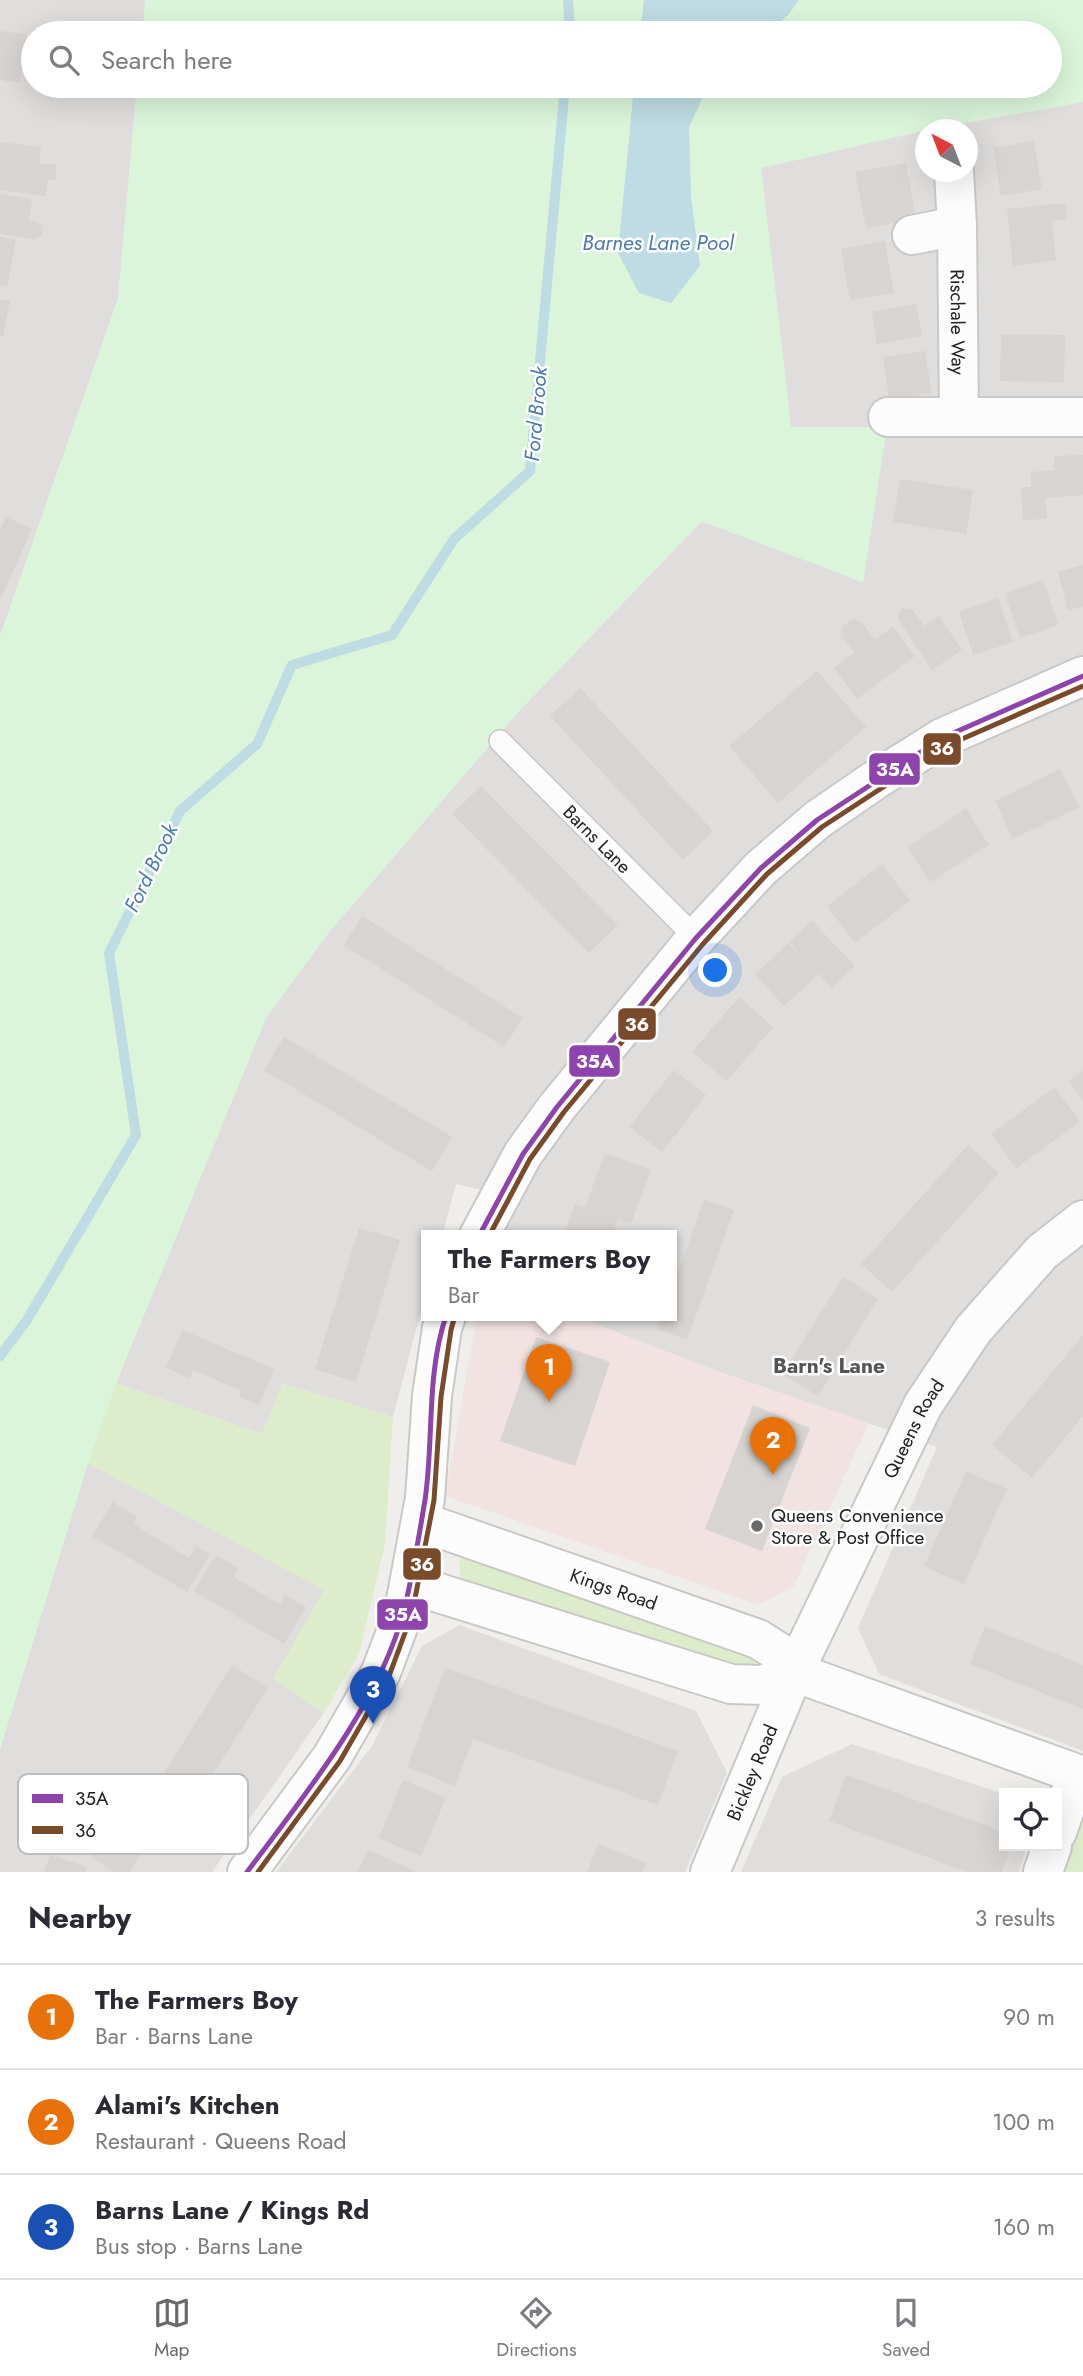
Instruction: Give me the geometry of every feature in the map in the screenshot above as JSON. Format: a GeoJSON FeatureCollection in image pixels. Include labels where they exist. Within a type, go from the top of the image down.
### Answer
{"type":"FeatureCollection","features":[{"type":"Feature","properties":{"kind":"street","name":"Rischale Way"},"geometry":{"type":"LineString","coordinates":[[955,182],[958,417]]}},
{"type":"Feature","properties":{"kind":"street"},"geometry":{"type":"LineString","coordinates":[[912,235],[957,226]]}},
{"type":"Feature","properties":{"kind":"street"},"geometry":{"type":"LineString","coordinates":[[888,417],[1083,417]]}},
{"type":"Feature","properties":{"kind":"street"},"geometry":{"type":"LineString","coordinates":[[482,1230],[529,1144],[557,1107],[696,938],[761,868],[817,820],[874,780],[942,738],[1083,676]]}},
{"type":"Feature","properties":{"kind":"street","name":"Queens Road"},"geometry":{"type":"LineString","coordinates":[[794,1672],[923,1405],[973,1330],[1042,1252],[1083,1220]]}},
{"type":"Feature","properties":{"kind":"street"},"geometry":{"type":"LineString","coordinates":[[247,1872],[332,1757],[381,1672],[404,1611],[422,1522],[432,1396],[444,1321]]}},
{"type":"Feature","properties":{"kind":"street","name":"Kings Road"},"geometry":{"type":"LineString","coordinates":[[422,1522],[758,1639],[780,1653],[794,1672],[1080,1775],[1062,1820]]}},
{"type":"Feature","properties":{"kind":"street"},"geometry":{"type":"LineString","coordinates":[[410,1584],[731,1684],[763,1685],[794,1672]]}},
{"type":"Feature","properties":{"kind":"street","name":"Bickley Road"},"geometry":{"type":"LineString","coordinates":[[710,1872],[794,1672]]}},
{"type":"Feature","properties":{"kind":"street"},"geometry":{"type":"LineString","coordinates":[[1043,1872],[1050,1851]]}},
{"type":"Feature","properties":{"kind":"lane","name":"Barns Lane"},"geometry":{"type":"LineString","coordinates":[[500,741],[696,938]]}},
{"type":"Feature","properties":{"kind":"shaded area"},"geometry":{"type":"Polygon","coordinates":[[[0,0],[145,0],[144,21],[21,21],[21,98],[136,98],[118,299],[0,636],[0,0]]]}},
{"type":"Feature","properties":{"kind":"shaded area"},"geometry":{"type":"Polygon","coordinates":[[[1083,102],[1083,1751],[879,1674],[858,1628],[937,1447],[711,1369],[588,1321],[677,1321],[677,1230],[506,1230],[519,1199],[456,1184],[444,1230],[421,1230],[421,1311],[393,1417],[283,1384],[262,1434],[116,1383],[266,1018],[329,932],[520,710],[702,521],[863,582],[886,427],[791,427],[761,168],[915,132],[915,182],[978,182],[978,120],[1083,102]]]}},
{"type":"Feature","properties":{"kind":"shaded area"},"geometry":{"type":"Polygon","coordinates":[[[476,1321],[588,1321],[711,1369],[869,1423],[794,1586],[759,1605],[445,1496],[476,1321]]]}},
{"type":"Feature","properties":{"kind":"shaded area"},"geometry":{"type":"Polygon","coordinates":[[[88,1463],[325,1590],[274,1679],[324,1713],[248,1821],[248,1774],[18,1774],[18,1854],[225,1854],[212,1872],[0,1872],[0,1749],[88,1463]]]}},
{"type":"Feature","properties":{"kind":"shaded area"},"geometry":{"type":"Polygon","coordinates":[[[459,1625],[696,1711],[727,1773],[685,1872],[276,1872],[372,1746],[422,1646],[459,1625]]]}},
{"type":"Feature","properties":{"kind":"shaded area"},"geometry":{"type":"Polygon","coordinates":[[[852,1744],[999,1792],[999,1851],[1025,1851],[1019,1872],[741,1872],[782,1777],[852,1744]]]}},
{"type":"Feature","properties":{"kind":"green space"},"geometry":{"type":"Polygon","coordinates":[[[145,0],[1083,0],[1083,102],[978,121],[915,119],[915,133],[761,168],[791,427],[887,427],[863,582],[701,521],[520,710],[329,932],[266,1018],[116,1383],[88,1463],[0,1749],[0,636],[118,299],[136,98],[1062,98],[1062,21],[144,21],[145,0]]]}},
{"type":"Feature","properties":{"kind":"green space"},"geometry":{"type":"Polygon","coordinates":[[[116,1383],[262,1434],[282,1384],[393,1417],[385,1544],[359,1654],[324,1713],[273,1679],[324,1590],[88,1463],[116,1383]]]}},
{"type":"Feature","properties":{"kind":"green space"},"geometry":{"type":"Polygon","coordinates":[[[470,1554],[754,1655],[755,1663],[749,1673],[461,1579],[459,1560],[470,1554]]]}},
{"type":"Feature","properties":{"kind":"green space"},"geometry":{"type":"Polygon","coordinates":[[[1083,1820],[1083,1872],[1063,1872],[1083,1820]]]}},
{"type":"Feature","properties":{"kind":"water"},"geometry":{"type":"Polygon","coordinates":[[[644,0],[799,0],[781,21],[641,21],[644,0]]]}},
{"type":"Feature","properties":{"kind":"water","name":"Barnes Lane Pool"},"geometry":{"type":"Polygon","coordinates":[[[633,98],[702,98],[689,127],[691,196],[700,266],[671,303],[639,293],[618,253],[633,98]]]}},
{"type":"Feature","properties":{"kind":"building"},"geometry":{"type":"Polygon","coordinates":[[[0,31],[21,33],[20,83],[0,80],[0,31]]]}},
{"type":"Feature","properties":{"kind":"building"},"geometry":{"type":"Polygon","coordinates":[[[1034,141],[1042,189],[1001,196],[993,148],[1034,141]]]}},
{"type":"Feature","properties":{"kind":"building"},"geometry":{"type":"Polygon","coordinates":[[[0,142],[41,147],[39,163],[57,165],[55,180],[48,179],[46,196],[0,190],[0,142]]]}},
{"type":"Feature","properties":{"kind":"building"},"geometry":{"type":"Polygon","coordinates":[[[906,163],[916,219],[866,228],[855,172],[906,163]]]}},
{"type":"Feature","properties":{"kind":"building"},"geometry":{"type":"Polygon","coordinates":[[[0,194],[32,199],[29,220],[38,222],[43,227],[42,236],[34,239],[0,234],[0,194]]]}},
{"type":"Feature","properties":{"kind":"building"},"geometry":{"type":"Polygon","coordinates":[[[1065,203],[1067,219],[1052,221],[1056,260],[1013,266],[1007,209],[1065,203]]]}},
{"type":"Feature","properties":{"kind":"building"},"geometry":{"type":"Polygon","coordinates":[[[0,237],[16,240],[7,287],[0,285],[0,237]]]}},
{"type":"Feature","properties":{"kind":"building"},"geometry":{"type":"Polygon","coordinates":[[[885,241],[894,293],[850,300],[841,249],[885,241]]]}},
{"type":"Feature","properties":{"kind":"building"},"geometry":{"type":"Polygon","coordinates":[[[0,299],[10,301],[3,337],[0,336],[0,299]]]}},
{"type":"Feature","properties":{"kind":"building"},"geometry":{"type":"Polygon","coordinates":[[[916,304],[922,336],[877,344],[872,312],[916,304]]]}},
{"type":"Feature","properties":{"kind":"building"},"geometry":{"type":"Polygon","coordinates":[[[1001,334],[1065,335],[1064,382],[1000,381],[1001,334]]]}},
{"type":"Feature","properties":{"kind":"building"},"geometry":{"type":"Polygon","coordinates":[[[925,351],[932,393],[889,399],[883,357],[925,351]]]}},
{"type":"Feature","properties":{"kind":"building"},"geometry":{"type":"Polygon","coordinates":[[[1083,455],[1083,495],[1045,498],[1047,519],[1023,520],[1021,487],[1031,487],[1031,472],[1054,470],[1054,456],[1083,455]]]}},
{"type":"Feature","properties":{"kind":"building"},"geometry":{"type":"Polygon","coordinates":[[[900,479],[973,490],[966,534],[893,522],[900,479]]]}},
{"type":"Feature","properties":{"kind":"building"},"geometry":{"type":"Polygon","coordinates":[[[6,517],[32,529],[0,600],[0,530],[6,517]]]}},
{"type":"Feature","properties":{"kind":"building"},"geometry":{"type":"Polygon","coordinates":[[[1083,565],[1083,607],[1068,610],[1058,572],[1083,565]]]}},
{"type":"Feature","properties":{"kind":"building"},"geometry":{"type":"Polygon","coordinates":[[[1043,580],[1058,625],[1020,638],[1005,593],[1043,580]]]}},
{"type":"Feature","properties":{"kind":"building"},"geometry":{"type":"Polygon","coordinates":[[[998,598],[1013,642],[973,655],[959,612],[998,598]]]}},
{"type":"Feature","properties":{"kind":"building"},"geometry":{"type":"Polygon","coordinates":[[[903,608],[913,610],[924,626],[939,616],[962,650],[932,670],[898,619],[903,608]]]}},
{"type":"Feature","properties":{"kind":"building"},"geometry":{"type":"Polygon","coordinates":[[[853,619],[861,622],[875,639],[893,627],[915,656],[857,699],[834,668],[855,652],[841,637],[842,626],[853,619]]]}},
{"type":"Feature","properties":{"kind":"building"},"geometry":{"type":"Polygon","coordinates":[[[817,671],[866,727],[778,803],[729,746],[817,671]]]}},
{"type":"Feature","properties":{"kind":"building"},"geometry":{"type":"Polygon","coordinates":[[[580,688],[713,831],[683,860],[550,716],[580,688]]]}},
{"type":"Feature","properties":{"kind":"building"},"geometry":{"type":"Polygon","coordinates":[[[1060,769],[1079,807],[1013,839],[995,801],[1060,769]]]}},
{"type":"Feature","properties":{"kind":"building"},"geometry":{"type":"Polygon","coordinates":[[[481,786],[618,925],[589,953],[452,814],[481,786]]]}},
{"type":"Feature","properties":{"kind":"building"},"geometry":{"type":"Polygon","coordinates":[[[966,809],[989,845],[930,882],[907,847],[966,809]]]}},
{"type":"Feature","properties":{"kind":"building"},"geometry":{"type":"Polygon","coordinates":[[[882,864],[910,901],[855,943],[827,906],[882,864]]]}},
{"type":"Feature","properties":{"kind":"building"},"geometry":{"type":"Polygon","coordinates":[[[362,916],[523,1018],[504,1047],[344,945],[362,916]]]}},
{"type":"Feature","properties":{"kind":"building"},"geometry":{"type":"Polygon","coordinates":[[[812,921],[855,966],[832,988],[819,974],[784,1006],[755,975],[788,943],[817,972],[789,942],[812,921]]]}},
{"type":"Feature","properties":{"kind":"building"},"geometry":{"type":"Polygon","coordinates":[[[739,997],[773,1027],[727,1081],[692,1052],[739,997]]]}},
{"type":"Feature","properties":{"kind":"building"},"geometry":{"type":"Polygon","coordinates":[[[284,1037],[452,1137],[432,1171],[264,1070],[284,1037]]]}},
{"type":"Feature","properties":{"kind":"building"},"geometry":{"type":"Polygon","coordinates":[[[674,1070],[706,1095],[662,1152],[629,1127],[674,1070]]]}},
{"type":"Feature","properties":{"kind":"building"},"geometry":{"type":"Polygon","coordinates":[[[1083,1071],[1083,1101],[1069,1081],[1083,1071]]]}},
{"type":"Feature","properties":{"kind":"building"},"geometry":{"type":"Polygon","coordinates":[[[1055,1087],[1080,1122],[1016,1168],[991,1134],[1055,1087]]]}},
{"type":"Feature","properties":{"kind":"building"},"geometry":{"type":"Polygon","coordinates":[[[968,1145],[999,1173],[892,1292],[861,1264],[968,1145]]]}},
{"type":"Feature","properties":{"kind":"building"},"geometry":{"type":"Polygon","coordinates":[[[605,1153],[651,1170],[631,1224],[618,1220],[614,1230],[565,1230],[575,1204],[585,1207],[605,1153]]]}},
{"type":"Feature","properties":{"kind":"building"},"geometry":{"type":"Polygon","coordinates":[[[704,1199],[734,1210],[687,1340],[657,1329],[660,1321],[677,1321],[677,1276],[704,1199]]]}},
{"type":"Feature","properties":{"kind":"building"},"geometry":{"type":"Polygon","coordinates":[[[359,1228],[400,1240],[356,1382],[315,1369],[359,1228]]]}},
{"type":"Feature","properties":{"kind":"building"},"geometry":{"type":"Polygon","coordinates":[[[843,1277],[878,1299],[818,1396],[782,1374],[843,1277]]]}},
{"type":"Feature","properties":{"kind":"building"},"geometry":{"type":"Polygon","coordinates":[[[182,1330],[274,1369],[259,1405],[239,1397],[241,1390],[193,1370],[190,1378],[166,1368],[182,1330]]]}},
{"type":"Feature","properties":{"kind":"building"},"geometry":{"type":"Polygon","coordinates":[[[1083,1335],[1083,1416],[1032,1478],[992,1445],[1083,1335]]]}},
{"type":"Feature","properties":{"kind":"building"},"geometry":{"type":"Polygon","coordinates":[[[536,1337],[610,1362],[575,1466],[500,1441],[536,1337]]]}},
{"type":"Feature","properties":{"kind":"building"},"geometry":{"type":"Polygon","coordinates":[[[753,1405],[810,1428],[762,1551],[705,1529],[753,1405]]]}},
{"type":"Feature","properties":{"kind":"building"},"geometry":{"type":"Polygon","coordinates":[[[966,1471],[1007,1489],[964,1584],[924,1566],[966,1471]]]}},
{"type":"Feature","properties":{"kind":"building"},"geometry":{"type":"Polygon","coordinates":[[[113,1502],[137,1517],[133,1524],[189,1558],[196,1546],[210,1554],[187,1592],[92,1536],[113,1502]]]}},
{"type":"Feature","properties":{"kind":"building"},"geometry":{"type":"Polygon","coordinates":[[[216,1555],[238,1568],[233,1577],[280,1604],[285,1595],[306,1607],[284,1644],[194,1591],[216,1555]]]}},
{"type":"Feature","properties":{"kind":"building"},"geometry":{"type":"Polygon","coordinates":[[[985,1626],[1083,1665],[1083,1709],[970,1664],[985,1626]]]}},
{"type":"Feature","properties":{"kind":"building"},"geometry":{"type":"Polygon","coordinates":[[[232,1665],[268,1688],[213,1774],[163,1774],[232,1665]]]}},
{"type":"Feature","properties":{"kind":"building"},"geometry":{"type":"Polygon","coordinates":[[[445,1668],[678,1751],[658,1805],[473,1739],[455,1786],[407,1767],[445,1668]]]}},
{"type":"Feature","properties":{"kind":"building"},"geometry":{"type":"Polygon","coordinates":[[[846,1775],[999,1830],[999,1851],[1009,1851],[1002,1872],[968,1872],[829,1821],[846,1775]]]}},
{"type":"Feature","properties":{"kind":"building"},"geometry":{"type":"Polygon","coordinates":[[[403,1780],[446,1798],[421,1856],[379,1838],[403,1780]]]}},
{"type":"Feature","properties":{"kind":"building"},"geometry":{"type":"Polygon","coordinates":[[[598,1844],[646,1863],[643,1872],[587,1872],[598,1844]]]}},
{"type":"Feature","properties":{"kind":"building"},"geometry":{"type":"Polygon","coordinates":[[[368,1850],[417,1872],[358,1872],[368,1850]]]}},
{"type":"Feature","properties":{"kind":"building"},"geometry":{"type":"Polygon","coordinates":[[[93,1854],[141,1854],[129,1872],[114,1872],[91,1857],[93,1854]]]}},
{"type":"Feature","properties":{"kind":"building"},"geometry":{"type":"Polygon","coordinates":[[[50,1855],[87,1867],[85,1872],[44,1872],[50,1855]]]}},
{"type":"Feature","properties":{"kind":"waterway","name":"Ford Brook"},"geometry":{"type":"LineString","coordinates":[[568,0],[569,21]]}},
{"type":"Feature","properties":{"kind":"waterway","name":"Ford Brook"},"geometry":{"type":"LineString","coordinates":[[0,1356],[27,1320],[136,1135],[109,953],[180,811],[257,744],[292,665],[392,635],[454,539],[530,471],[564,98]]}},
{"type":"Feature","properties":{"kind":"transit line","name":"35A"},"geometry":{"type":"LineString","coordinates":[[482,1230],[523,1154],[557,1107],[696,938],[761,868],[817,820],[942,738],[1083,676]]}},
{"type":"Feature","properties":{"kind":"transit line","name":"36"},"geometry":{"type":"LineString","coordinates":[[492,1230],[530,1159],[564,1112],[703,944],[767,874],[822,827],[946,746],[1083,686]]}},
{"type":"Feature","properties":{"kind":"transit line","name":"35A"},"geometry":{"type":"LineString","coordinates":[[247,1872],[338,1747],[359,1714],[393,1645],[404,1610],[425,1500],[433,1384],[445,1321]]}},
{"type":"Feature","properties":{"kind":"transit line","name":"36"},"geometry":{"type":"LineString","coordinates":[[258,1872],[340,1761],[389,1676],[412,1614],[434,1500],[441,1397],[453,1321]]}},
{"type":"Feature","properties":{"kind":"place","name":"The Farmers Boy"},"geometry":{"type":"Point","coordinates":[549,1402]}},
{"type":"Feature","properties":{"kind":"place","name":"Alami's Kitchen"},"geometry":{"type":"Point","coordinates":[773,1475]}},
{"type":"Feature","properties":{"kind":"place","name":"Queens Convenience Store & Post Office"},"geometry":{"type":"Point","coordinates":[757,1526]}},
{"type":"Feature","properties":{"kind":"place","name":"Barns Lane / Kings Rd"},"geometry":{"type":"Point","coordinates":[373,1724]}},
{"type":"Feature","properties":{"kind":"district","name":"Barn's Lane"},"geometry":{"type":"Point","coordinates":[829,1366]}}]}
